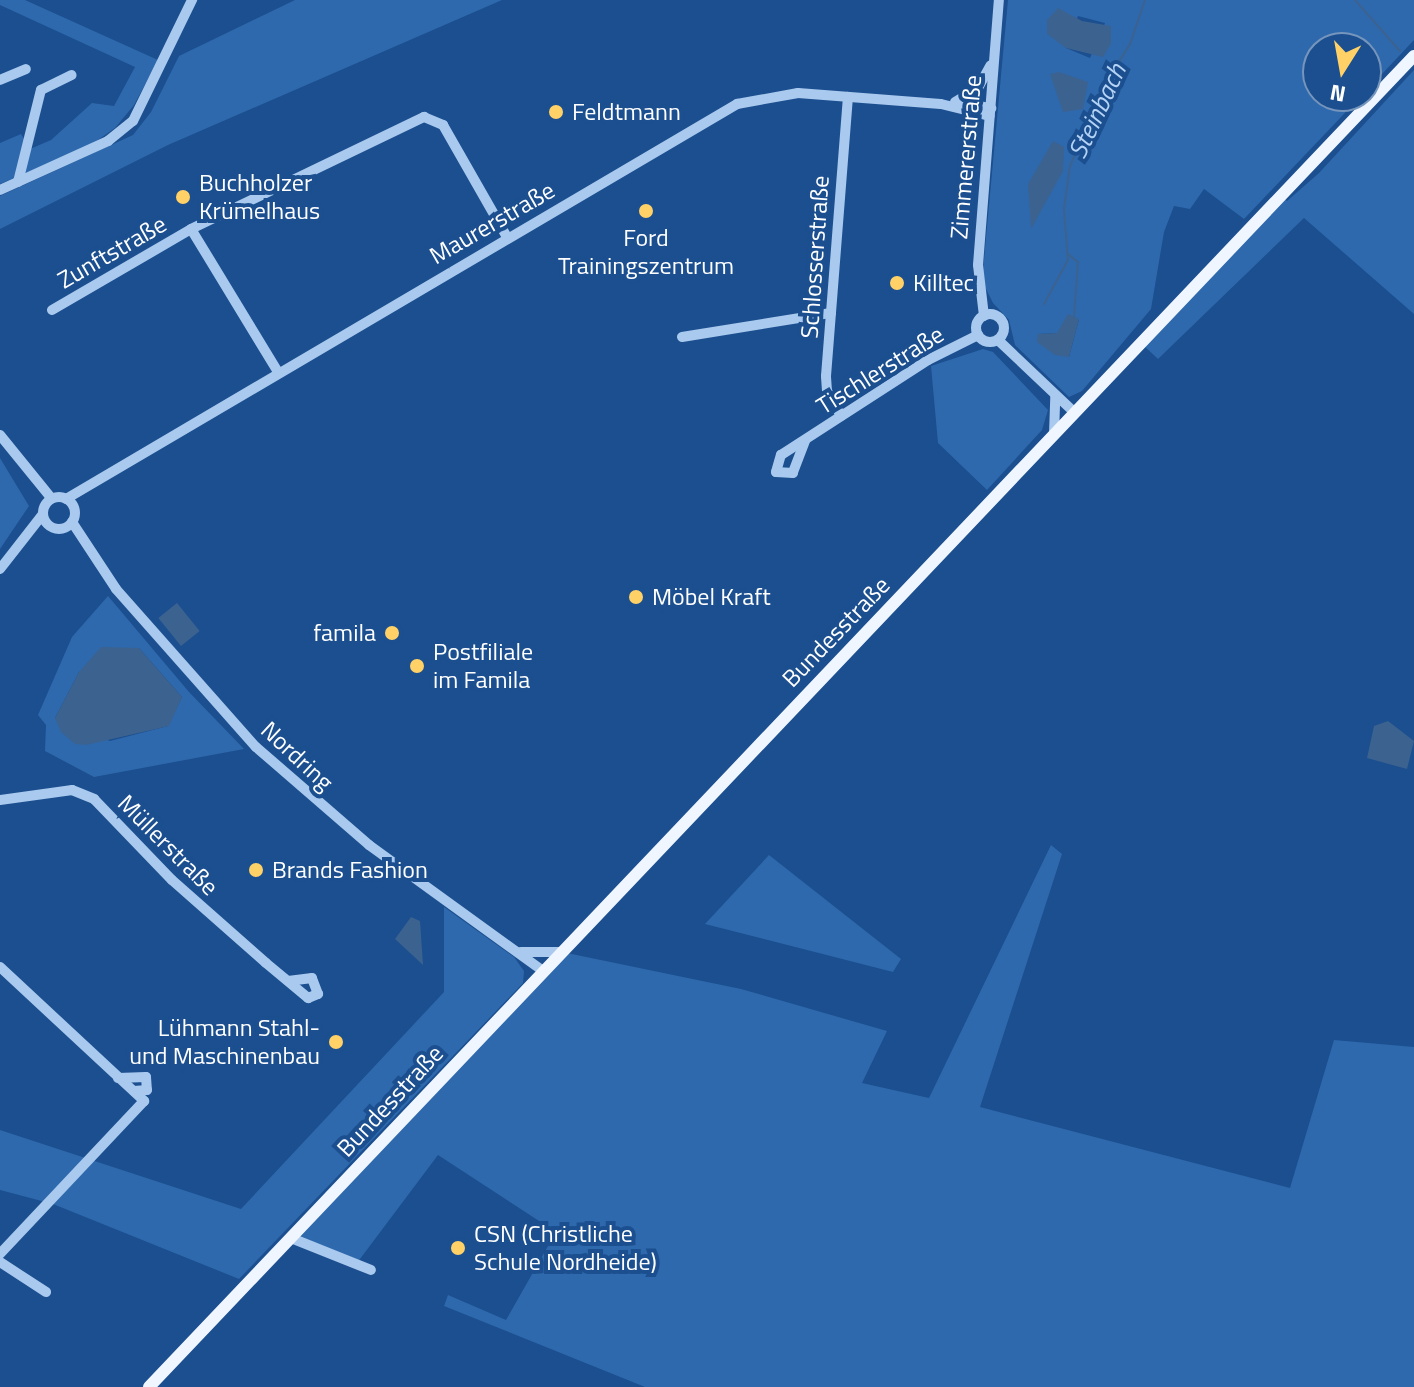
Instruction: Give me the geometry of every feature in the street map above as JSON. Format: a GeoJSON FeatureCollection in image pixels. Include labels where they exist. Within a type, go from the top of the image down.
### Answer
{"type":"FeatureCollection","features":[{"type":"Feature","properties":{"kind":"main road","name":"Bundesstraße"},"geometry":{"type":"LineString","coordinates":[[149,1387],[1414,56]]}},
{"type":"Feature","properties":{"kind":"street","name":"Zimmererstraße"},"geometry":{"type":"LineString","coordinates":[[998,340],[987,342],[978,335],[977,324],[984,316],[978,265],[999,0]]}},
{"type":"Feature","properties":{"kind":"street"},"geometry":{"type":"LineString","coordinates":[[0,190],[108,141],[133,121],[187,1]]}},
{"type":"Feature","properties":{"kind":"street"},"geometry":{"type":"LineString","coordinates":[[955,102],[978,88],[994,60]]}},
{"type":"Feature","properties":{"kind":"street"},"geometry":{"type":"LineString","coordinates":[[0,80],[26,69]]}},
{"type":"Feature","properties":{"kind":"street"},"geometry":{"type":"LineString","coordinates":[[18,182],[41,90],[72,75]]}},
{"type":"Feature","properties":{"kind":"street","name":"Maurerstraße"},"geometry":{"type":"LineString","coordinates":[[70,503],[92,485],[278,372],[737,104],[784,94],[941,104],[991,112]]}},
{"type":"Feature","properties":{"kind":"street","name":"Schlosserstraße"},"geometry":{"type":"LineString","coordinates":[[841,416],[827,391],[848,97]]}},
{"type":"Feature","properties":{"kind":"street","name":"Maurerstraße"},"geometry":{"type":"LineString","coordinates":[[941,104],[955,102],[991,112]]}},
{"type":"Feature","properties":{"kind":"street","name":"Zunftstraße"},"geometry":{"type":"LineString","coordinates":[[52,310],[191,229],[424,117],[443,125],[507,237]]}},
{"type":"Feature","properties":{"kind":"street","name":"Zunftstraße"},"geometry":{"type":"LineString","coordinates":[[191,229],[278,372]]}},
{"type":"Feature","properties":{"kind":"street"},"geometry":{"type":"LineString","coordinates":[[682,337],[831,313]]}},
{"type":"Feature","properties":{"kind":"street","name":"Zimmererstraße"},"geometry":{"type":"LineString","coordinates":[[984,316],[1002,321],[998,340]]}},
{"type":"Feature","properties":{"kind":"street","name":"Tischlerstraße"},"geometry":{"type":"LineString","coordinates":[[805,441],[841,416],[978,335]]}},
{"type":"Feature","properties":{"kind":"street","name":"Zimmererstraße"},"geometry":{"type":"LineString","coordinates":[[998,340],[1075,413]]}},
{"type":"Feature","properties":{"kind":"street"},"geometry":{"type":"LineString","coordinates":[[1054,434],[1055,394]]}},
{"type":"Feature","properties":{"kind":"street"},"geometry":{"type":"LineString","coordinates":[[0,435],[34,480],[47,510]]}},
{"type":"Feature","properties":{"kind":"street"},"geometry":{"type":"LineString","coordinates":[[0,569],[47,510],[70,503],[72,522],[62,529]]}},
{"type":"Feature","properties":{"kind":"street","name":"Nordring"},"geometry":{"type":"LineString","coordinates":[[47,510],[62,529],[86,549],[272,762],[387,859],[519,951],[540,975]]}},
{"type":"Feature","properties":{"kind":"street","name":"Nordring"},"geometry":{"type":"LineString","coordinates":[[72,522],[86,549]]}},
{"type":"Feature","properties":{"kind":"street","name":"Müllerstraße"},"geometry":{"type":"LineString","coordinates":[[0,800],[67,790],[94,799],[172,880],[288,981]]}},
{"type":"Feature","properties":{"kind":"street"},"geometry":{"type":"LineString","coordinates":[[519,951],[562,952]]}},
{"type":"Feature","properties":{"kind":"street"},"geometry":{"type":"LineString","coordinates":[[0,967],[144,1101],[0,1254]]}},
{"type":"Feature","properties":{"kind":"street"},"geometry":{"type":"LineString","coordinates":[[118,1078],[136,1073],[149,1080],[144,1092],[131,1091]]}},
{"type":"Feature","properties":{"kind":"street"},"geometry":{"type":"LineString","coordinates":[[291,1238],[371,1270]]}},
{"type":"Feature","properties":{"kind":"street"},"geometry":{"type":"LineString","coordinates":[[0,1262],[46,1292]]}},
{"type":"Feature","properties":{"kind":"shaded area"},"geometry":{"type":"Polygon","coordinates":[[[0,0],[25,0],[158,60],[134,105],[115,128],[92,144],[0,184],[0,143],[21,134],[30,149],[51,140],[92,103],[114,106],[135,67],[0,5],[0,0]]]}},
{"type":"Feature","properties":{"kind":"shaded area"},"geometry":{"type":"Polygon","coordinates":[[[295,0],[502,0],[168,145],[0,229],[0,196],[133,135],[151,112],[179,56],[295,0]]]}},
{"type":"Feature","properties":{"kind":"shaded area"},"geometry":{"type":"Polygon","coordinates":[[[1008,0],[1414,0],[1414,40],[1382,74],[1382,32],[1302,32],[1302,112],[1346,112],[1244,219],[1204,189],[1190,209],[1174,206],[1164,232],[1151,309],[1082,391],[1069,397],[1015,345],[1009,320],[993,303],[982,281],[1008,0]],[[1078,16],[1066,48],[1090,58],[1105,23],[1078,16]],[[1079,319],[1057,333],[1038,334],[1069,357],[1079,319]]]}},
{"type":"Feature","properties":{"kind":"shaded area"},"geometry":{"type":"Polygon","coordinates":[[[1058,8],[1082,21],[1111,26],[1111,44],[1103,57],[1066,48],[1047,34],[1047,20],[1058,8]]]}},
{"type":"Feature","properties":{"kind":"shaded area"},"geometry":{"type":"Polygon","coordinates":[[[1414,70],[1414,314],[1304,218],[1158,359],[1141,343],[1281,196],[1287,201],[1319,173],[1375,112],[1382,112],[1382,105],[1414,70]]]}},
{"type":"Feature","properties":{"kind":"shaded area"},"geometry":{"type":"Polygon","coordinates":[[[1059,72],[1088,82],[1083,109],[1063,112],[1050,74],[1059,72]]]}},
{"type":"Feature","properties":{"kind":"shaded area"},"geometry":{"type":"Polygon","coordinates":[[[1053,141],[1064,147],[1063,171],[1031,229],[1028,184],[1053,141]]]}},
{"type":"Feature","properties":{"kind":"shaded area"},"geometry":{"type":"Polygon","coordinates":[[[1068,314],[1079,319],[1069,357],[1055,355],[1037,342],[1038,334],[1057,333],[1068,314]]]}},
{"type":"Feature","properties":{"kind":"shaded area"},"geometry":{"type":"Polygon","coordinates":[[[983,349],[993,352],[1048,410],[1042,430],[987,490],[938,443],[931,366],[983,349]]]}},
{"type":"Feature","properties":{"kind":"shaded area"},"geometry":{"type":"Polygon","coordinates":[[[0,458],[29,506],[0,549],[0,458]]]}},
{"type":"Feature","properties":{"kind":"shaded area"},"geometry":{"type":"Polygon","coordinates":[[[108,596],[189,692],[244,749],[94,777],[45,751],[46,725],[38,715],[72,637],[108,596]],[[139,648],[79,672],[55,718],[110,741],[168,726],[182,697],[139,648]]]}},
{"type":"Feature","properties":{"kind":"shaded area"},"geometry":{"type":"Polygon","coordinates":[[[177,603],[200,631],[181,646],[158,618],[177,603]]]}},
{"type":"Feature","properties":{"kind":"shaded area"},"geometry":{"type":"Polygon","coordinates":[[[101,647],[139,648],[182,697],[169,726],[86,745],[75,744],[61,732],[55,718],[79,672],[101,647]]]}},
{"type":"Feature","properties":{"kind":"shaded area"},"geometry":{"type":"Polygon","coordinates":[[[1388,721],[1414,741],[1407,769],[1367,758],[1374,726],[1388,721]]]}},
{"type":"Feature","properties":{"kind":"shaded area"},"geometry":{"type":"Polygon","coordinates":[[[1051,845],[1062,854],[980,1107],[1290,1188],[1334,1040],[1414,1047],[1414,1387],[645,1387],[444,1306],[448,1295],[506,1320],[556,1232],[438,1155],[357,1263],[291,1238],[562,952],[741,989],[887,1031],[862,1083],[929,1098],[1051,845]]]}},
{"type":"Feature","properties":{"kind":"shaded area"},"geometry":{"type":"Polygon","coordinates":[[[769,855],[901,959],[893,972],[705,924],[769,855]]]}},
{"type":"Feature","properties":{"kind":"shaded area"},"geometry":{"type":"Polygon","coordinates":[[[444,907],[514,957],[524,971],[523,983],[239,1279],[53,1204],[0,1190],[0,1130],[241,1209],[444,992],[444,907]]]}},
{"type":"Feature","properties":{"kind":"shaded area"},"geometry":{"type":"Polygon","coordinates":[[[411,917],[420,921],[423,965],[395,939],[411,917]]]}},
{"type":"Feature","properties":{"kind":"waterway","name":"Steinbach"},"geometry":{"type":"LineString","coordinates":[[1044,304],[1068,260],[1064,209],[1070,166],[1107,81],[1130,44],[1145,0]]}},
{"type":"Feature","properties":{"kind":"waterway"},"geometry":{"type":"LineString","coordinates":[[1355,0],[1400,51]]}},
{"type":"Feature","properties":{"kind":"waterway","name":"Steinbach"},"geometry":{"type":"LineString","coordinates":[[1068,254],[1078,262],[1074,317]]}},
{"type":"Feature","properties":{"kind":"place","name":"Feldtmann"},"geometry":{"type":"Point","coordinates":[556,112]}},
{"type":"Feature","properties":{"kind":"place","name":"Buchholzer Krümelhaus"},"geometry":{"type":"Point","coordinates":[183,197]}},
{"type":"Feature","properties":{"kind":"place","name":"Ford Trainingszentrum"},"geometry":{"type":"Point","coordinates":[646,211]}},
{"type":"Feature","properties":{"kind":"place","name":"Killtec"},"geometry":{"type":"Point","coordinates":[897,283]}},
{"type":"Feature","properties":{"kind":"place","name":"Möbel Kraft"},"geometry":{"type":"Point","coordinates":[636,597]}},
{"type":"Feature","properties":{"kind":"place","name":"famila"},"geometry":{"type":"Point","coordinates":[392,633]}},
{"type":"Feature","properties":{"kind":"place","name":"Postfiliale im Famila"},"geometry":{"type":"Point","coordinates":[417,666]}},
{"type":"Feature","properties":{"kind":"place","name":"Brands Fashion"},"geometry":{"type":"Point","coordinates":[256,870]}},
{"type":"Feature","properties":{"kind":"place","name":"Lühmann Stahl- und Maschinenbau"},"geometry":{"type":"Point","coordinates":[336,1042]}},
{"type":"Feature","properties":{"kind":"place","name":"CSN (Christliche Schule Nordheide)"},"geometry":{"type":"Point","coordinates":[458,1248]}}]}
